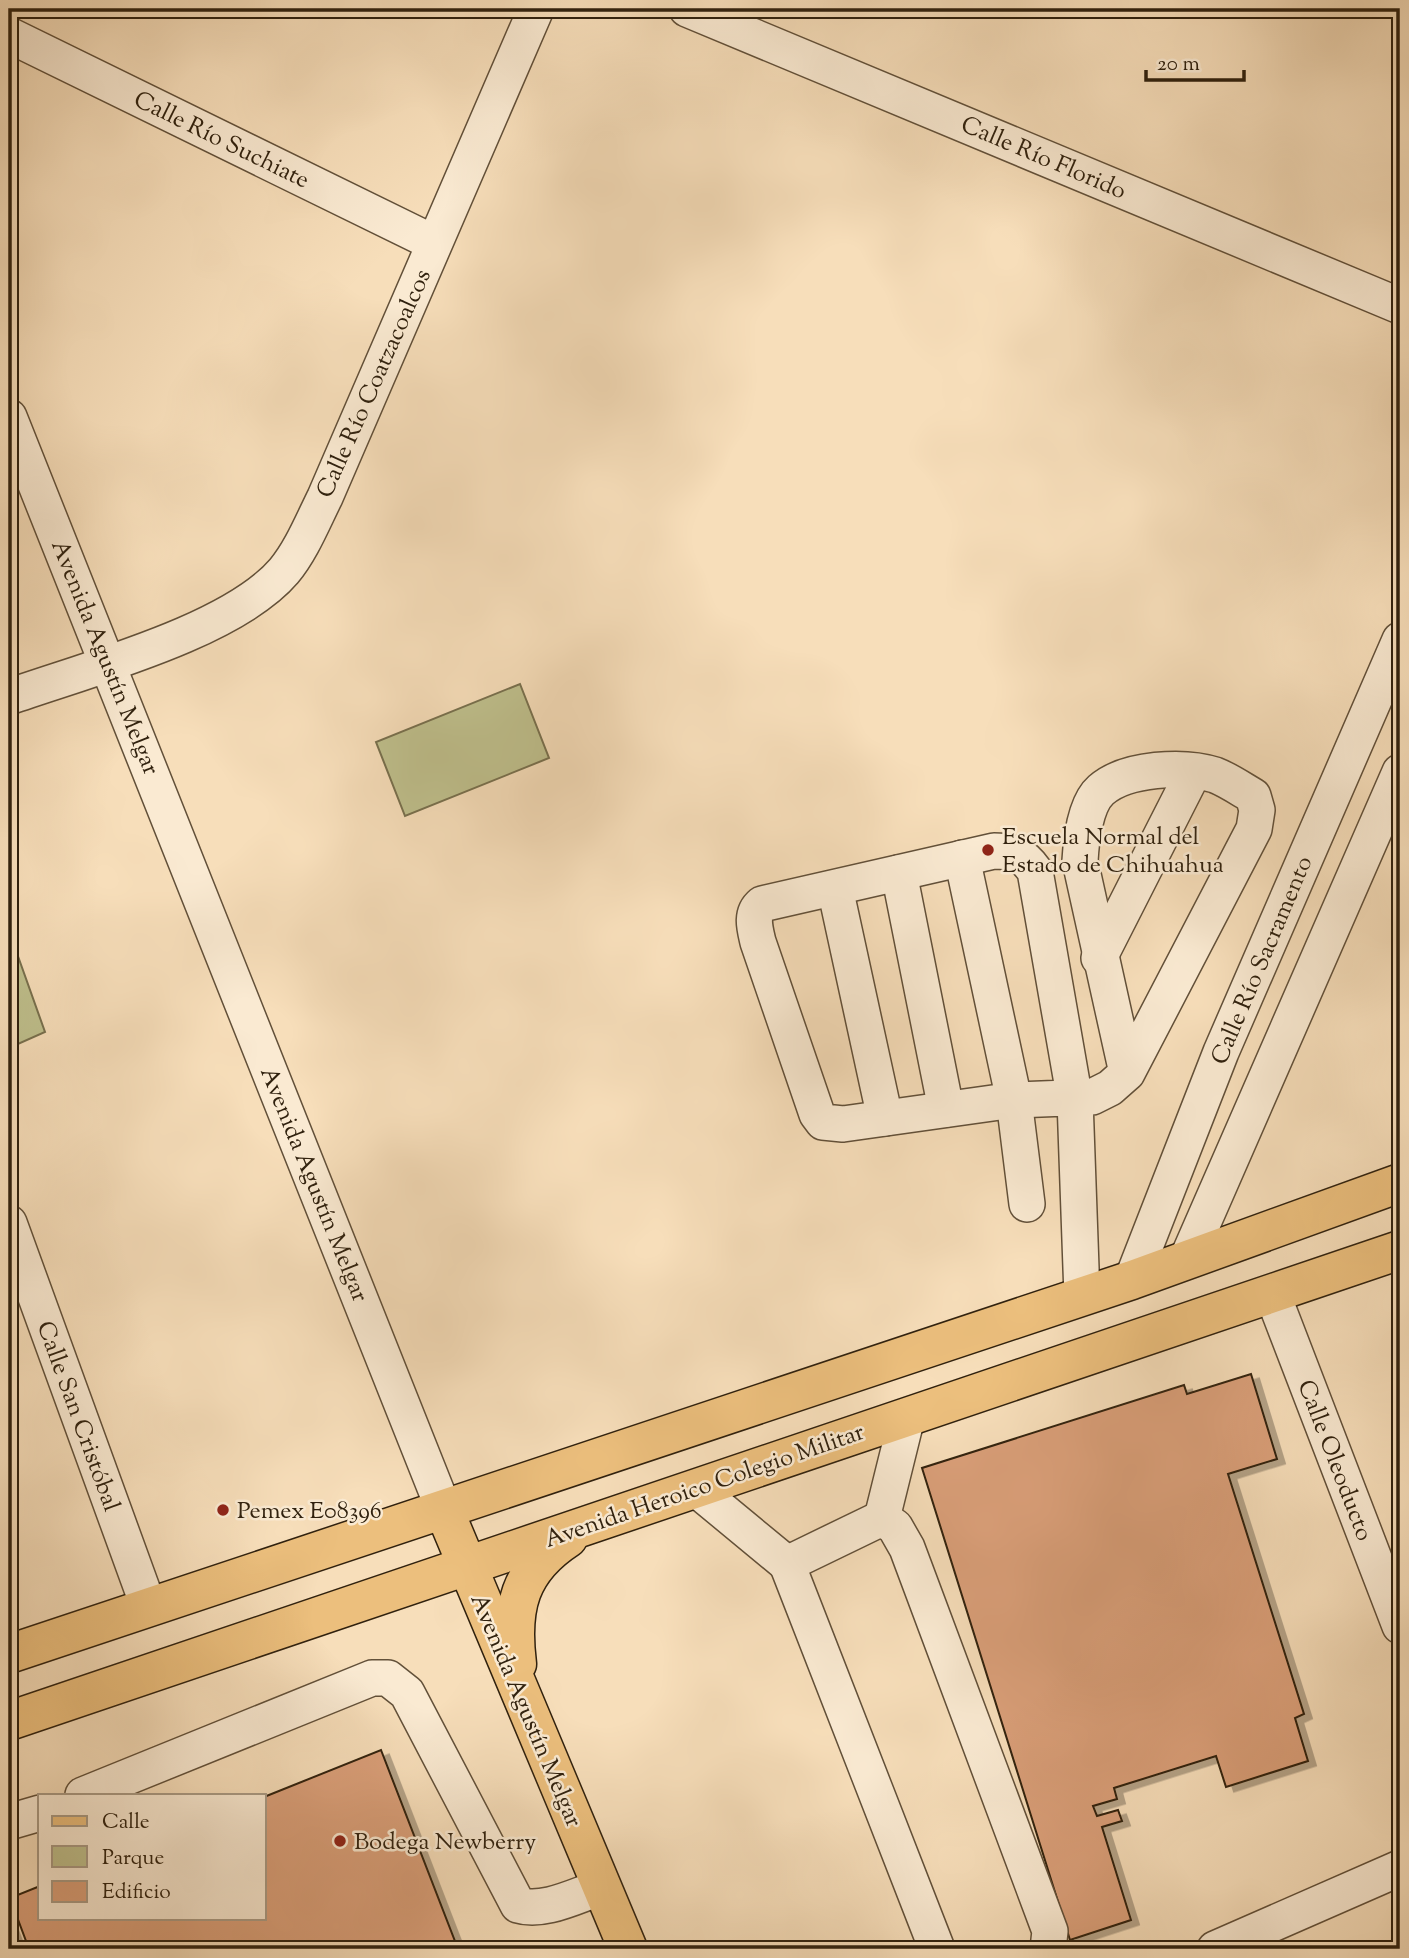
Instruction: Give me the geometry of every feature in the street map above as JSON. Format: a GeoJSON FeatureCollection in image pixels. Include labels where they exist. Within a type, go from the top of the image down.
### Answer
{"type":"FeatureCollection","features":[{"type":"Feature","properties":{"kind":"main road"},"geometry":{"type":"LineString","coordinates":[[16,1643],[149,1608],[444,1510],[1132,1279],[1400,1183]]}},
{"type":"Feature","properties":{"kind":"main road","name":"Avenida Heroico Colegio Militar"},"geometry":{"type":"LineString","coordinates":[[9,1721],[1400,1250]]}},
{"type":"Feature","properties":{"kind":"main road","name":"Avenida Agustín Melgar"},"geometry":{"type":"LineString","coordinates":[[444,1510],[628,1949]]}},
{"type":"Feature","properties":{"kind":"main road"},"geometry":{"type":"LineString","coordinates":[[521,1693],[514,1640],[515,1608],[521,1591],[545,1555],[589,1524]]}},
{"type":"Feature","properties":{"kind":"street","name":"Calle Río Coatzacoalcos"},"geometry":{"type":"LineString","coordinates":[[108,662],[204,626],[262,593],[285,570],[325,497],[536,9]]}},
{"type":"Feature","properties":{"kind":"street","name":"Calle Río Florido"},"geometry":{"type":"LineString","coordinates":[[687,9],[1400,306]]}},
{"type":"Feature","properties":{"kind":"street","name":"Calle Río Suchiate"},"geometry":{"type":"LineString","coordinates":[[9,35],[434,243]]}},
{"type":"Feature","properties":{"kind":"street","name":"Avenida Agustín Melgar"},"geometry":{"type":"LineString","coordinates":[[9,416],[444,1510]]}},
{"type":"Feature","properties":{"kind":"street","name":"Calle Río Sacramento"},"geometry":{"type":"LineString","coordinates":[[1132,1279],[1221,1052],[1400,644]]}},
{"type":"Feature","properties":{"kind":"street"},"geometry":{"type":"LineString","coordinates":[[9,697],[108,662]]}},
{"type":"Feature","properties":{"kind":"street"},"geometry":{"type":"LineString","coordinates":[[1082,1296],[1075,1100],[1035,871],[1026,859],[1012,851],[994,851],[762,904],[754,917],[755,929],[817,1114],[823,1122],[831,1124],[885,1118],[1013,1100],[1075,1100],[1092,1097],[1110,1088],[1127,1073],[1254,829],[1257,810],[1253,796],[1214,775],[1165,769],[1125,777],[1099,791],[1082,831],[1080,861],[1099,958],[1127,1073]]}},
{"type":"Feature","properties":{"kind":"street","name":"Calle Río Sacramento"},"geometry":{"type":"LineString","coordinates":[[1188,1257],[1400,772]]}},
{"type":"Feature","properties":{"kind":"street"},"geometry":{"type":"LineString","coordinates":[[1099,958],[1193,773]]}},
{"type":"Feature","properties":{"kind":"street"},"geometry":{"type":"LineString","coordinates":[[1320,824],[1368,846]]}},
{"type":"Feature","properties":{"kind":"street"},"geometry":{"type":"LineString","coordinates":[[962,858],[1013,1100],[1027,1204]]}},
{"type":"Feature","properties":{"kind":"street"},"geometry":{"type":"LineString","coordinates":[[899,873],[946,1110]]}},
{"type":"Feature","properties":{"kind":"street"},"geometry":{"type":"LineString","coordinates":[[835,888],[885,1118]]}},
{"type":"Feature","properties":{"kind":"street","name":"Calle San Cristóbal"},"geometry":{"type":"LineString","coordinates":[[9,1223],[149,1608]]}},
{"type":"Feature","properties":{"kind":"street","name":"Calle Oleoducto"},"geometry":{"type":"LineString","coordinates":[[1272,1293],[1392,1580],[1400,1626]]}},
{"type":"Feature","properties":{"kind":"street"},"geometry":{"type":"LineString","coordinates":[[882,1518],[907,1417]]}},
{"type":"Feature","properties":{"kind":"street"},"geometry":{"type":"LineString","coordinates":[[695,1488],[787,1564],[937,1949]]}},
{"type":"Feature","properties":{"kind":"street"},"geometry":{"type":"LineString","coordinates":[[787,1564],[882,1518]]}},
{"type":"Feature","properties":{"kind":"street"},"geometry":{"type":"LineString","coordinates":[[882,1518],[895,1527],[907,1548],[1050,1931],[1048,1949]]}},
{"type":"Feature","properties":{"kind":"street"},"geometry":{"type":"LineString","coordinates":[[85,1794],[372,1678],[388,1678],[407,1693],[518,1905],[529,1909],[543,1906],[602,1886]]}},
{"type":"Feature","properties":{"kind":"street"},"geometry":{"type":"LineString","coordinates":[[9,1822],[38,1814]]}},
{"type":"Feature","properties":{"kind":"street"},"geometry":{"type":"LineString","coordinates":[[1214,1949],[1400,1868]]}},
{"type":"Feature","properties":{"kind":"green space"},"geometry":{"type":"Polygon","coordinates":[[[520,684],[549,758],[405,816],[376,742],[520,684]]]}},
{"type":"Feature","properties":{"kind":"green space"},"geometry":{"type":"Polygon","coordinates":[[[9,931],[45,1032],[9,1048],[9,931]]]}},
{"type":"Feature","properties":{"kind":"building"},"geometry":{"type":"Polygon","coordinates":[[[1251,1374],[1277,1459],[1228,1474],[1304,1714],[1295,1718],[1308,1761],[1226,1787],[1216,1756],[1114,1788],[1117,1799],[1093,1806],[1097,1816],[1118,1810],[1122,1821],[1102,1827],[1131,1920],[1070,1940],[922,1468],[1184,1385],[1187,1394],[1251,1374]]]}},
{"type":"Feature","properties":{"kind":"building","name":"Bodega Newberry"},"geometry":{"type":"Polygon","coordinates":[[[381,1750],[458,1949],[29,1949],[10,1898],[38,1887],[38,1920],[266,1920],[266,1796],[381,1750]]]}},
{"type":"Feature","properties":{"kind":"building"},"geometry":{"type":"Polygon","coordinates":[[[9,1923],[19,1949],[9,1949],[9,1923]]]}},
{"type":"Feature","properties":{"kind":"place","name":"Escuela Normal del Estado de Chihuahua"},"geometry":{"type":"Point","coordinates":[988,850]}},
{"type":"Feature","properties":{"kind":"place","name":"Pemex E08396"},"geometry":{"type":"Point","coordinates":[223,1510]}},
{"type":"Feature","properties":{"kind":"place","name":"Bodega Newberry"},"geometry":{"type":"Point","coordinates":[340,1841]}}]}
